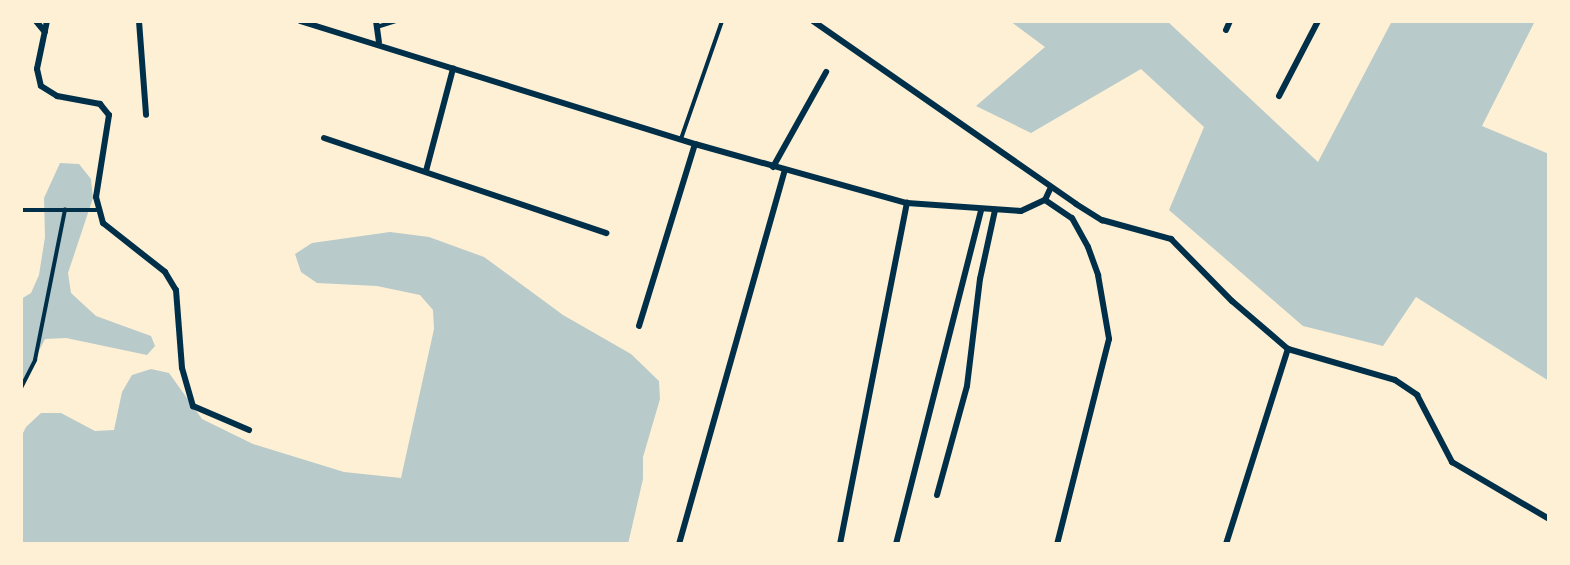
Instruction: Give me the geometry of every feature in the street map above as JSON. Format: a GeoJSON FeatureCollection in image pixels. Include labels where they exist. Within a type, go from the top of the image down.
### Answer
{"type":"FeatureCollection","features":[{"type":"Feature","properties":{"kind":"street"},"geometry":{"type":"LineString","coordinates":[[36,21],[45,32]]}},
{"type":"Feature","properties":{"kind":"street"},"geometry":{"type":"LineString","coordinates":[[47,21],[37,69],[41,86],[57,96],[100,104],[109,115],[96,210],[103,223],[165,272],[176,290],[182,368],[193,406],[249,430]]}},
{"type":"Feature","properties":{"kind":"street"},"geometry":{"type":"LineString","coordinates":[[139,21],[146,115]]}},
{"type":"Feature","properties":{"kind":"street"},"geometry":{"type":"LineString","coordinates":[[300,21],[379,42],[453,69],[695,144],[907,203],[1021,211],[1045,200],[1051,187]]}},
{"type":"Feature","properties":{"kind":"street"},"geometry":{"type":"LineString","coordinates":[[813,21],[1102,220],[1171,239],[1288,349],[1395,380],[1417,396],[1452,461],[1549,519]]}},
{"type":"Feature","properties":{"kind":"street"},"geometry":{"type":"LineString","coordinates":[[1226,30],[1230,21]]}},
{"type":"Feature","properties":{"kind":"street"},"geometry":{"type":"LineString","coordinates":[[1279,96],[1316,23]]}},
{"type":"Feature","properties":{"kind":"street"},"geometry":{"type":"LineString","coordinates":[[376,24],[379,42]]}},
{"type":"Feature","properties":{"kind":"street"},"geometry":{"type":"LineString","coordinates":[[426,172],[453,69]]}},
{"type":"Feature","properties":{"kind":"street"},"geometry":{"type":"LineString","coordinates":[[774,167],[826,72]]}},
{"type":"Feature","properties":{"kind":"street"},"geometry":{"type":"LineString","coordinates":[[324,138],[606,233]]}},
{"type":"Feature","properties":{"kind":"street"},"geometry":{"type":"LineString","coordinates":[[639,326],[695,144]]}},
{"type":"Feature","properties":{"kind":"street"},"geometry":{"type":"LineString","coordinates":[[679,544],[785,170]]}},
{"type":"Feature","properties":{"kind":"street"},"geometry":{"type":"LineString","coordinates":[[1045,200],[1072,218],[1088,247],[1098,275],[1109,339],[1057,544]]}},
{"type":"Feature","properties":{"kind":"street"},"geometry":{"type":"LineString","coordinates":[[840,544],[907,203]]}},
{"type":"Feature","properties":{"kind":"street"},"geometry":{"type":"LineString","coordinates":[[895,544],[981,210]]}},
{"type":"Feature","properties":{"kind":"street"},"geometry":{"type":"LineString","coordinates":[[937,495],[967,386],[980,279],[995,210]]}},
{"type":"Feature","properties":{"kind":"street"},"geometry":{"type":"LineString","coordinates":[[1226,544],[1288,349]]}},
{"type":"Feature","properties":{"kind":"lane"},"geometry":{"type":"LineString","coordinates":[[376,24],[397,21]]}},
{"type":"Feature","properties":{"kind":"lane"},"geometry":{"type":"LineString","coordinates":[[681,139],[722,21]]}},
{"type":"Feature","properties":{"kind":"lane"},"geometry":{"type":"LineString","coordinates":[[21,210],[96,210]]}},
{"type":"Feature","properties":{"kind":"lane"},"geometry":{"type":"LineString","coordinates":[[21,388],[35,360],[65,210]]}},
{"type":"Feature","properties":{"kind":"shaded area"},"geometry":{"type":"Polygon","coordinates":[[[1010,21],[1167,21],[1318,162],[1392,21],[1535,21],[1482,126],[1549,154],[1549,381],[1416,297],[1383,346],[1303,326],[1169,210],[1204,127],[1141,69],[1031,133],[976,106],[1045,47],[1010,21]]]}},
{"type":"Feature","properties":{"kind":"shaded area"},"geometry":{"type":"Polygon","coordinates":[[[60,163],[79,164],[91,179],[93,198],[68,273],[71,293],[96,316],[151,336],[155,346],[147,355],[66,338],[45,339],[21,385],[21,299],[31,293],[39,275],[45,237],[44,198],[60,163]]]}},
{"type":"Feature","properties":{"kind":"shaded area"},"geometry":{"type":"Polygon","coordinates":[[[390,232],[429,237],[484,257],[563,315],[631,354],[659,381],[660,399],[643,457],[643,479],[628,544],[21,544],[21,437],[26,427],[41,413],[61,413],[95,431],[114,430],[122,392],[132,375],[151,369],[169,373],[202,419],[253,444],[344,472],[401,478],[434,329],[433,310],[420,295],[377,286],[317,283],[301,272],[295,254],[312,243],[390,232]]]}}]}
